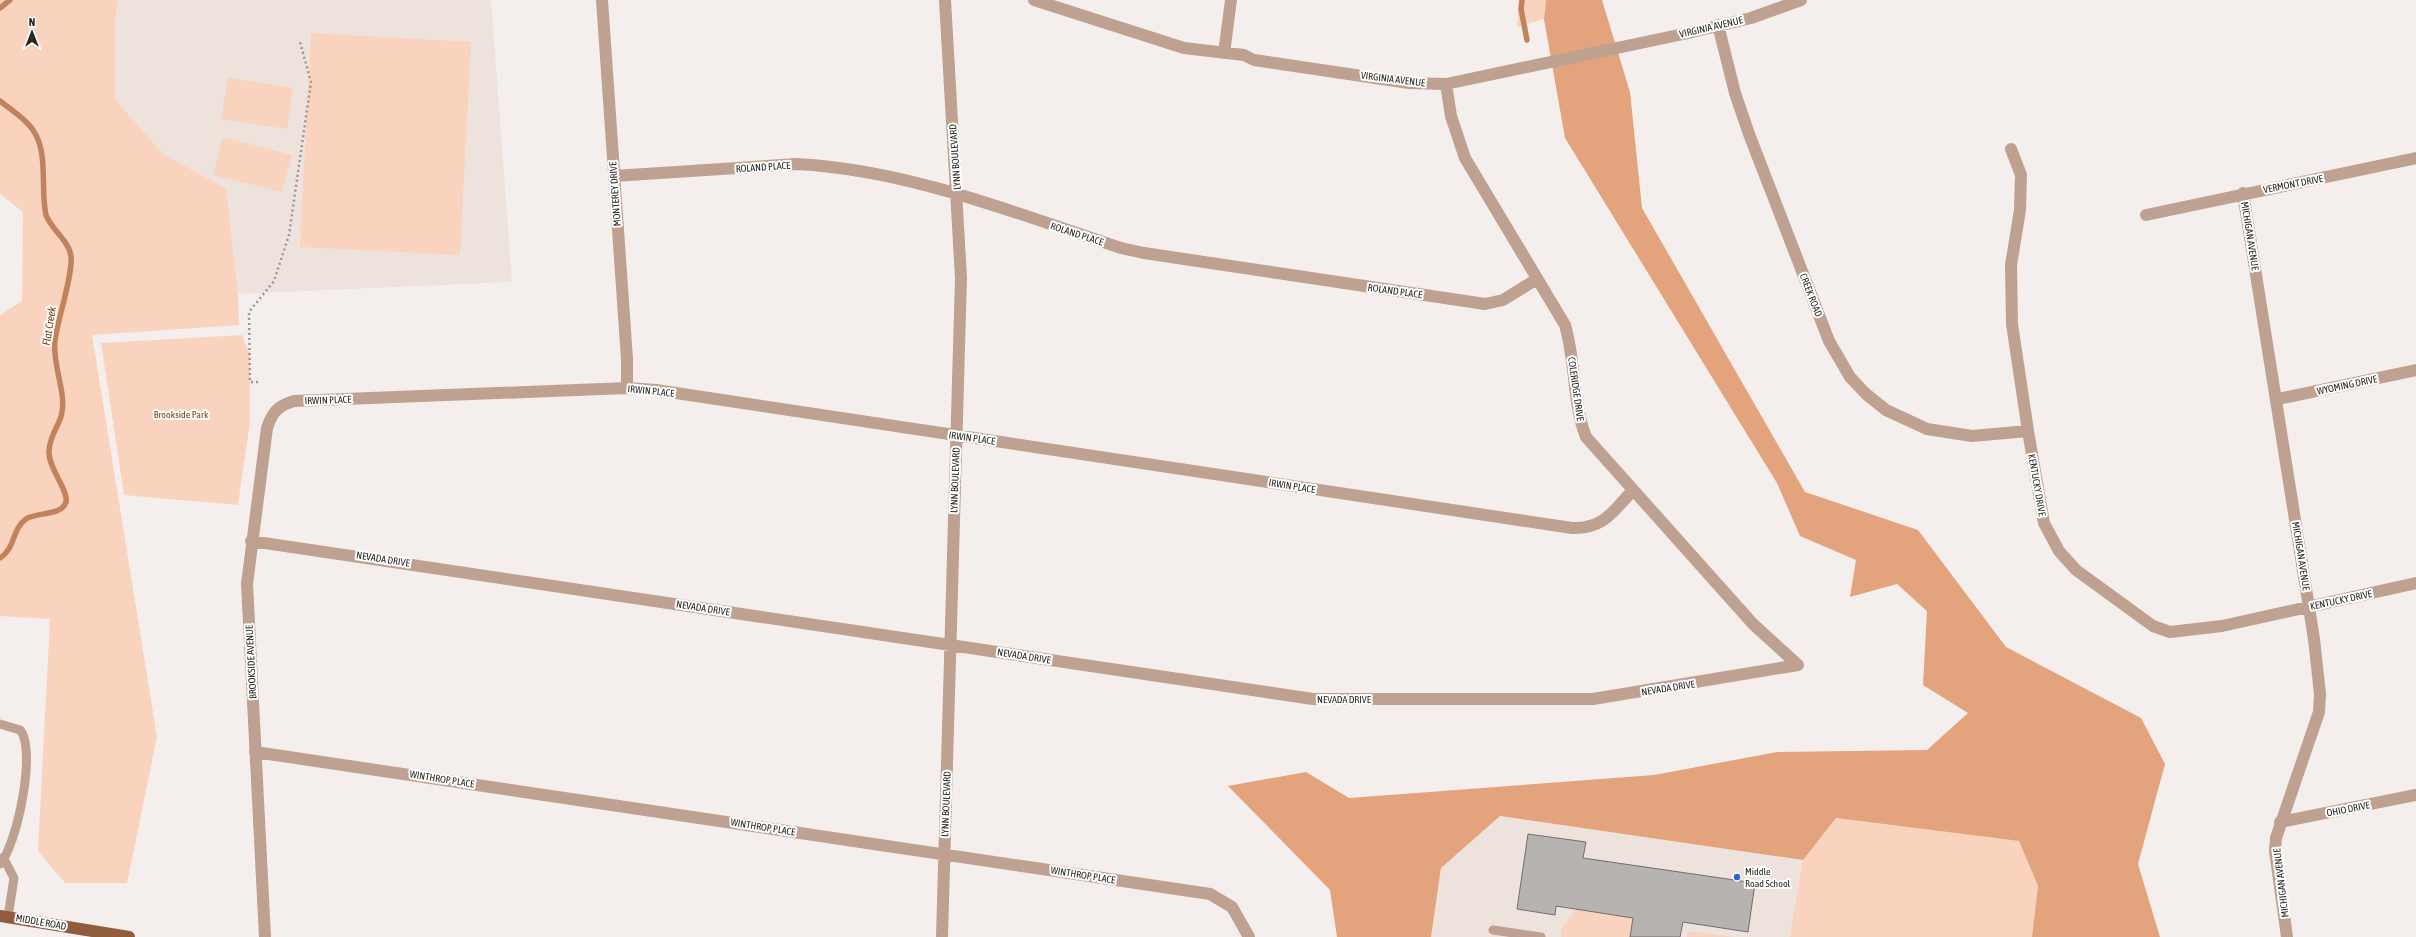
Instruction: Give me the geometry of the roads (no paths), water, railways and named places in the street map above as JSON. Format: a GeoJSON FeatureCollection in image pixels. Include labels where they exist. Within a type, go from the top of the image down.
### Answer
{"type":"FeatureCollection","features":[{"type":"Feature","properties":{"kind":"main road","name":"MIDDLE ROAD"},"geometry":{"type":"LineString","coordinates":[[4,916],[129,937]]}},
{"type":"Feature","properties":{"kind":"street","name":"MONTEREY DRIVE"},"geometry":{"type":"LineString","coordinates":[[602,0],[627,359],[627,388]]}},
{"type":"Feature","properties":{"kind":"street","name":"LYNN BOULEVARD"},"geometry":{"type":"LineString","coordinates":[[942,937],[961,278],[944,0]]}},
{"type":"Feature","properties":{"kind":"street","name":"VIRGINIA AVENUE"},"geometry":{"type":"LineString","coordinates":[[1034,0],[1184,48],[1224,53],[1409,83],[1446,84],[1751,18],[1801,0]]}},
{"type":"Feature","properties":{"kind":"street"},"geometry":{"type":"LineString","coordinates":[[1224,53],[1231,0]]}},
{"type":"Feature","properties":{"kind":"street","name":"CREEK ROAD"},"geometry":{"type":"LineString","coordinates":[[1718,25],[1735,93],[1749,134],[1829,341],[1850,377],[1866,394],[1886,410],[1927,429],[1972,436],[2028,431]]}},
{"type":"Feature","properties":{"kind":"street","name":"COLERIDGE DRIVE"},"geometry":{"type":"LineString","coordinates":[[1446,84],[1451,116],[1465,158],[1537,279],[1560,314],[1568,336],[1579,420],[1586,437],[1753,624],[1798,665]]}},
{"type":"Feature","properties":{"kind":"street","name":"KENTUCKY DRIVE"},"geometry":{"type":"LineString","coordinates":[[2011,149],[2021,175],[2020,210],[2011,265],[2012,324],[2039,504],[2048,532],[2059,551],[2076,570],[2153,626],[2170,632],[2222,626],[2416,583]]}},
{"type":"Feature","properties":{"kind":"street","name":"VERMONT DRIVE"},"geometry":{"type":"LineString","coordinates":[[2146,215],[2243,193],[2416,158]]}},
{"type":"Feature","properties":{"kind":"street","name":"ROLAND PLACE"},"geometry":{"type":"LineString","coordinates":[[614,176],[797,164],[822,166],[916,182],[1121,248],[1144,253],[1491,304],[1503,300],[1537,279]]}},
{"type":"Feature","properties":{"kind":"street","name":"MICHIGAN AVENUE"},"geometry":{"type":"LineString","coordinates":[[2243,193],[2278,399],[2309,607],[2320,694],[2319,712],[2280,822],[2276,851],[2287,937]]}},
{"type":"Feature","properties":{"kind":"street","name":"WYOMING DRIVE"},"geometry":{"type":"LineString","coordinates":[[2278,399],[2416,370]]}},
{"type":"Feature","properties":{"kind":"street","name":"IRWIN PLACE"},"geometry":{"type":"LineString","coordinates":[[294,401],[627,388],[664,391],[1572,528],[1586,528],[1597,525],[1611,514],[1632,490]]}},
{"type":"Feature","properties":{"kind":"street","name":"BROOKSIDE AVENUE"},"geometry":{"type":"LineString","coordinates":[[265,937],[247,584],[251,541],[267,428],[272,414],[281,404],[294,401]]}},
{"type":"Feature","properties":{"kind":"street","name":"NEVADA DRIVE"},"geometry":{"type":"LineString","coordinates":[[251,541],[1313,699],[1593,699],[1798,665]]}},
{"type":"Feature","properties":{"kind":"street","name":"WINTHROP PLACE"},"geometry":{"type":"LineString","coordinates":[[255,752],[1210,894],[1232,907],[1249,937]]}},
{"type":"Feature","properties":{"kind":"street","name":"OHIO DRIVE"},"geometry":{"type":"LineString","coordinates":[[2280,822],[2416,795]]}},
{"type":"Feature","properties":{"kind":"lane"},"geometry":{"type":"LineString","coordinates":[[0,724],[20,730],[27,742],[20,818],[1,860],[14,878],[4,916]]}},
{"type":"Feature","properties":{"kind":"lane"},"geometry":{"type":"LineString","coordinates":[[1492,930],[1541,937]]}},
{"type":"Feature","properties":{"kind":"waterway","name":"Flat Creek"},"geometry":{"type":"LineString","coordinates":[[0,8],[10,0]]}},
{"type":"Feature","properties":{"kind":"waterway"},"geometry":{"type":"LineString","coordinates":[[1522,0],[1521,9],[1527,40]]}},
{"type":"Feature","properties":{"kind":"waterway","name":"Flat Creek"},"geometry":{"type":"LineString","coordinates":[[0,101],[18,114],[33,130],[38,139],[43,160],[44,205],[46,215],[48,220],[64,240],[71,256],[68,285],[55,340],[55,358],[63,404],[61,417],[51,439],[49,451],[52,465],[66,497],[66,502],[59,510],[30,517],[21,523],[8,550],[0,558]]}},
{"type":"Feature","properties":{"kind":"place","name":"Middle Road School"},"geometry":{"type":"Point","coordinates":[1737,877]}},
{"type":"Feature","properties":{"kind":"park label","name":"Brookside Park"},"geometry":{"type":"Point","coordinates":[181,414]}}]}
